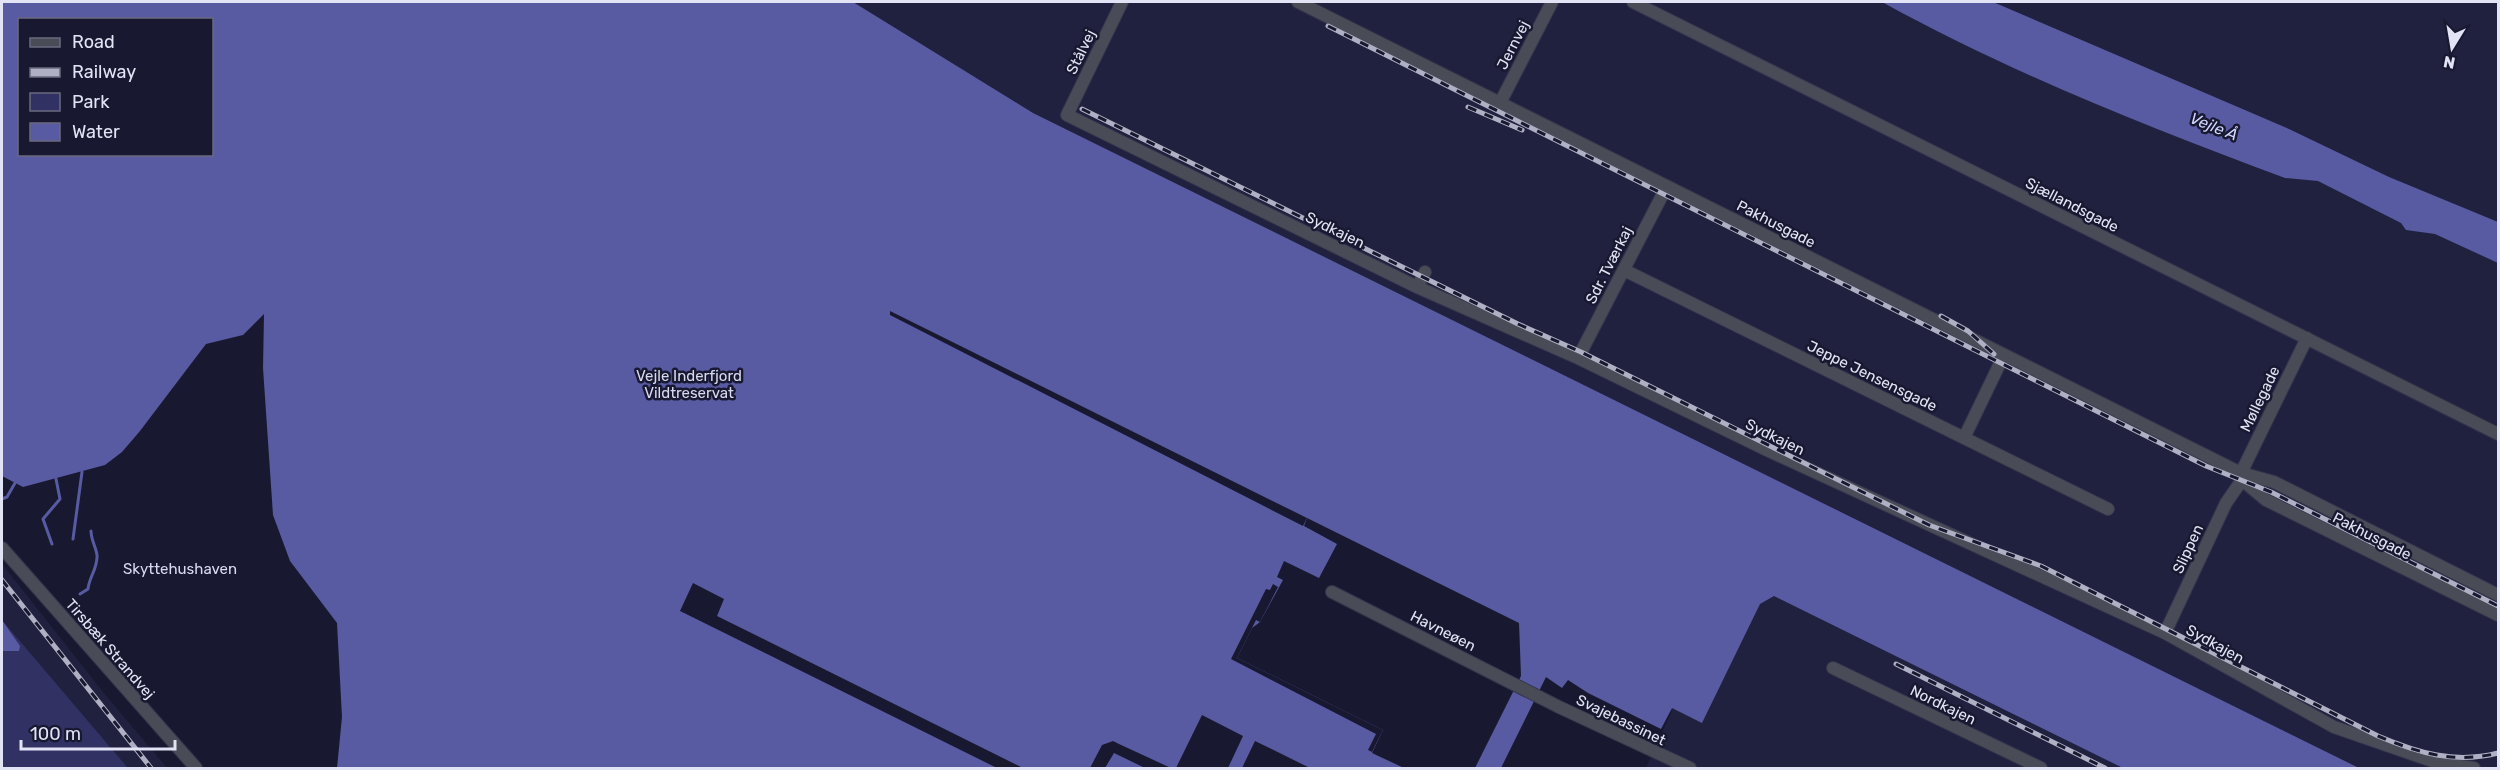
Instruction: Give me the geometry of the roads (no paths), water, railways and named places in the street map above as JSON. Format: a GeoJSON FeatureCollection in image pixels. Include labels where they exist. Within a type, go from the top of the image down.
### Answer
{"type":"FeatureCollection","features":[{"type":"Feature","properties":{"kind":"street","name":"Stålvej"},"geometry":{"type":"LineString","coordinates":[[1067,115],[1122,2]]}},
{"type":"Feature","properties":{"kind":"street","name":"Pakhusgade"},"geometry":{"type":"LineString","coordinates":[[1298,2],[2004,355],[2241,477],[2266,500],[2499,615]]}},
{"type":"Feature","properties":{"kind":"street","name":"Jernvej"},"geometry":{"type":"LineString","coordinates":[[1500,103],[1552,2]]}},
{"type":"Feature","properties":{"kind":"street","name":"Sjællandsgade"},"geometry":{"type":"LineString","coordinates":[[1633,2],[2499,434]]}},
{"type":"Feature","properties":{"kind":"street","name":"Sydkajen"},"geometry":{"type":"LineString","coordinates":[[1067,115],[1417,287],[1578,358],[1790,461],[2165,633],[2334,727],[2438,763],[2474,768]]}},
{"type":"Feature","properties":{"kind":"street","name":"Sdr. Tværkaj"},"geometry":{"type":"LineString","coordinates":[[1578,358],[1667,186]]}},
{"type":"Feature","properties":{"kind":"street","name":"Jeppe Jensensgade"},"geometry":{"type":"LineString","coordinates":[[1624,270],[2108,509]]}},
{"type":"Feature","properties":{"kind":"street"},"geometry":{"type":"LineString","coordinates":[[1417,287],[1425,272]]}},
{"type":"Feature","properties":{"kind":"street","name":"Møllegade"},"geometry":{"type":"LineString","coordinates":[[2241,477],[2307,338]]}},
{"type":"Feature","properties":{"kind":"street"},"geometry":{"type":"LineString","coordinates":[[1964,438],[2004,355]]}},
{"type":"Feature","properties":{"kind":"street","name":"Pakhusgade"},"geometry":{"type":"LineString","coordinates":[[2241,477],[2274,482],[2499,595]]}},
{"type":"Feature","properties":{"kind":"street","name":"Slippen"},"geometry":{"type":"LineString","coordinates":[[2165,633],[2226,503],[2241,477]]}},
{"type":"Feature","properties":{"kind":"street","name":"Tirsbæk Strandvej"},"geometry":{"type":"LineString","coordinates":[[2,548],[196,768]]}},
{"type":"Feature","properties":{"kind":"street","name":"Havneøen"},"geometry":{"type":"LineString","coordinates":[[1332,592],[1539,696]]}},
{"type":"Feature","properties":{"kind":"street","name":"Nordkajen"},"geometry":{"type":"LineString","coordinates":[[1833,668],[2041,768]]}},
{"type":"Feature","properties":{"kind":"street","name":"Svajebassinet"},"geometry":{"type":"LineString","coordinates":[[1539,696],[1690,768]]}},
{"type":"Feature","properties":{"kind":"water","name":"Vejle Inderfjord Vildtreservat"},"geometry":{"type":"Polygon","coordinates":[[[2,2],[853,2],[1033,113],[2359,768],[2123,768],[1774,596],[1760,604],[1702,723],[1672,708],[1661,729],[1588,693],[1568,680],[1562,688],[1546,677],[1501,768],[1475,768],[1521,676],[1519,623],[1307,518],[1304,526],[1337,544],[1319,578],[1284,561],[1277,577],[1283,580],[1260,622],[1252,628],[1237,658],[1383,730],[1372,753],[1404,768],[1310,768],[1255,741],[1242,768],[337,768],[342,717],[337,623],[290,561],[273,515],[263,368],[264,314],[243,335],[206,344],[140,431],[122,452],[105,465],[23,487],[2,476],[2,2]]]}},
{"type":"Feature","properties":{"kind":"water","name":"Vejle Å"},"geometry":{"type":"Polygon","coordinates":[[[1882,2],[1993,2],[2289,129],[2389,177],[2498,222],[2498,263],[2435,234],[2406,230],[2401,223],[2318,181],[2285,178],[2080,97],[1980,52],[1882,2]]]}},
{"type":"Feature","properties":{"kind":"water"},"geometry":{"type":"Polygon","coordinates":[[[2,620],[20,646],[19,651],[2,651],[2,620]]]}},
{"type":"Feature","properties":{"kind":"waterway"},"geometry":{"type":"LineString","coordinates":[[73,539],[82,472]]}},
{"type":"Feature","properties":{"kind":"waterway"},"geometry":{"type":"LineString","coordinates":[[52,544],[43,519],[60,499],[56,479]]}},
{"type":"Feature","properties":{"kind":"waterway"},"geometry":{"type":"LineString","coordinates":[[2,499],[7,497],[15,483]]}},
{"type":"Feature","properties":{"kind":"waterway"},"geometry":{"type":"LineString","coordinates":[[80,594],[88,589],[97,560],[91,531]]}},
{"type":"Feature","properties":{"kind":"railway"},"geometry":{"type":"LineString","coordinates":[[1328,26],[2206,466],[2271,492],[2498,606]]}},
{"type":"Feature","properties":{"kind":"railway"},"geometry":{"type":"LineString","coordinates":[[1468,107],[1522,130]]}},
{"type":"Feature","properties":{"kind":"railway"},"geometry":{"type":"LineString","coordinates":[[1082,109],[1518,324],[1581,352],[1929,525],[2041,566],[2378,736],[2437,755],[2467,757],[2498,753]]}},
{"type":"Feature","properties":{"kind":"railway"},"geometry":{"type":"LineString","coordinates":[[1941,316],[1968,331],[1994,354]]}},
{"type":"Feature","properties":{"kind":"railway"},"geometry":{"type":"LineString","coordinates":[[2,580],[151,768]]}},
{"type":"Feature","properties":{"kind":"railway"},"geometry":{"type":"LineString","coordinates":[[1896,664],[2105,768]]}},
{"type":"Feature","properties":{"kind":"park label","name":"Skyttehushaven"},"geometry":{"type":"Point","coordinates":[180,569]}}]}
